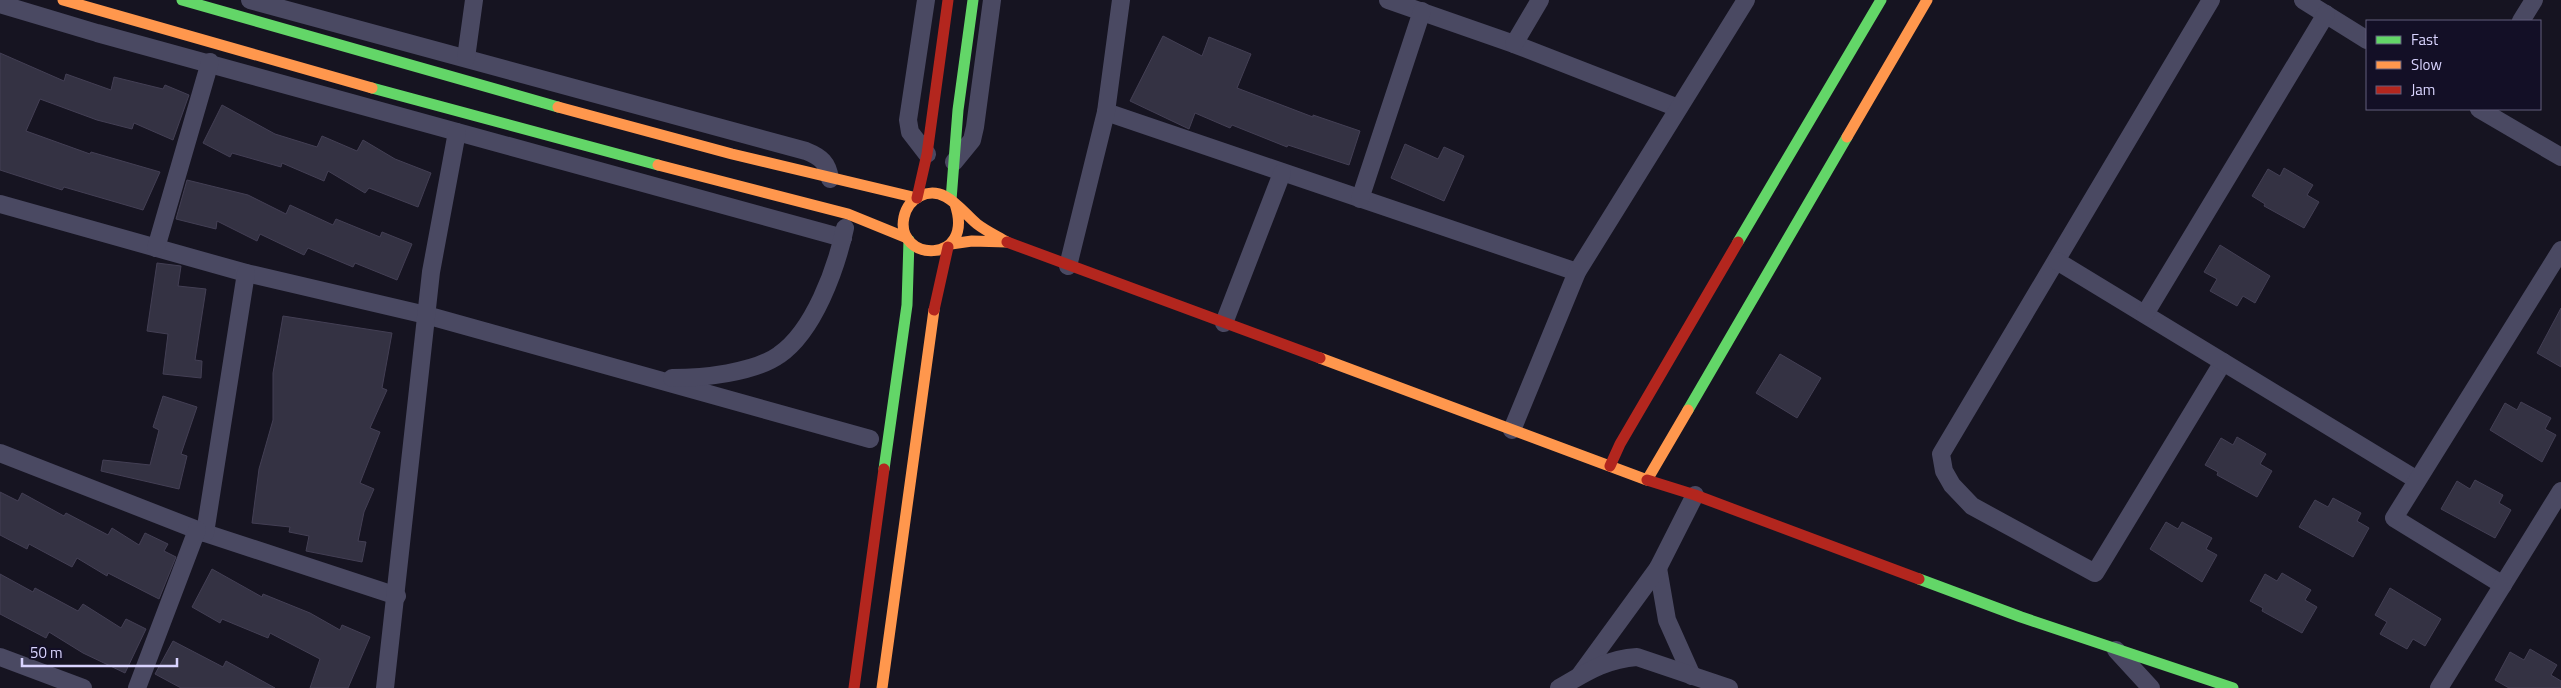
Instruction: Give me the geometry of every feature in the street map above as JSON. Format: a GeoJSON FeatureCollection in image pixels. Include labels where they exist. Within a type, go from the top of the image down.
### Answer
{"type":"FeatureCollection","features":[{"type":"Feature","properties":{"kind":"main road"},"geometry":{"type":"LineString","coordinates":[[63,0],[461,114],[848,214],[908,239],[921,250],[930,251],[972,241],[1007,242]]}},
{"type":"Feature","properties":{"kind":"main road"},"geometry":{"type":"LineString","coordinates":[[182,0],[478,84],[830,179],[917,198]]}},
{"type":"Feature","properties":{"kind":"main road"},"geometry":{"type":"LineString","coordinates":[[917,198],[928,154],[948,0]]}},
{"type":"Feature","properties":{"kind":"main road"},"geometry":{"type":"LineString","coordinates":[[882,688],[934,307],[950,245],[960,232],[961,223],[953,202],[953,163],[973,0]]}},
{"type":"Feature","properties":{"kind":"main road"},"geometry":{"type":"LineString","coordinates":[[1610,466],[1620,444],[1763,197],[1881,0]]}},
{"type":"Feature","properties":{"kind":"main road"},"geometry":{"type":"LineString","coordinates":[[1647,480],[1927,0]]}},
{"type":"Feature","properties":{"kind":"main road"},"geometry":{"type":"LineString","coordinates":[[854,688],[907,305],[908,239],[903,220],[906,210],[917,198],[929,193],[938,194],[953,202],[977,224],[1007,242],[1068,266],[2021,617],[2233,688]]}},
{"type":"Feature","properties":{"kind":"street"},"geometry":{"type":"LineString","coordinates":[[250,0],[806,151],[824,161],[829,169],[830,179]]}},
{"type":"Feature","properties":{"kind":"street"},"geometry":{"type":"LineString","coordinates":[[466,58],[474,0]]}},
{"type":"Feature","properties":{"kind":"street"},"geometry":{"type":"LineString","coordinates":[[926,0],[908,120],[910,132],[928,154]]}},
{"type":"Feature","properties":{"kind":"street"},"geometry":{"type":"LineString","coordinates":[[953,163],[972,140],[976,128],[992,0]]}},
{"type":"Feature","properties":{"kind":"street"},"geometry":{"type":"LineString","coordinates":[[1068,266],[1106,112],[1121,0]]}},
{"type":"Feature","properties":{"kind":"street"},"geometry":{"type":"LineString","coordinates":[[1388,0],[1514,44],[1678,108]]}},
{"type":"Feature","properties":{"kind":"street"},"geometry":{"type":"LineString","coordinates":[[1514,44],[1540,0]]}},
{"type":"Feature","properties":{"kind":"street"},"geometry":{"type":"LineString","coordinates":[[1512,430],[1577,272],[1746,0]]}},
{"type":"Feature","properties":{"kind":"street"},"geometry":{"type":"LineString","coordinates":[[2211,0],[2058,261],[1941,454],[1942,463],[1952,485],[1979,511],[2095,573],[2223,362]]}},
{"type":"Feature","properties":{"kind":"street"},"geometry":{"type":"LineString","coordinates":[[2303,0],[2366,39]]}},
{"type":"Feature","properties":{"kind":"street"},"geometry":{"type":"LineString","coordinates":[[2522,20],[2534,0]]}},
{"type":"Feature","properties":{"kind":"street"},"geometry":{"type":"LineString","coordinates":[[0,4],[97,33],[210,62],[843,238]]}},
{"type":"Feature","properties":{"kind":"street"},"geometry":{"type":"LineString","coordinates":[[1360,199],[1422,12]]}},
{"type":"Feature","properties":{"kind":"street"},"geometry":{"type":"LineString","coordinates":[[2145,314],[2326,14]]}},
{"type":"Feature","properties":{"kind":"street"},"geometry":{"type":"LineString","coordinates":[[156,248],[210,62]]}},
{"type":"Feature","properties":{"kind":"street"},"geometry":{"type":"LineString","coordinates":[[2481,110],[2561,158]]}},
{"type":"Feature","properties":{"kind":"street"},"geometry":{"type":"LineString","coordinates":[[1106,112],[1577,272]]}},
{"type":"Feature","properties":{"kind":"street"},"geometry":{"type":"LineString","coordinates":[[385,688],[397,596],[426,315],[439,226],[457,132]]}},
{"type":"Feature","properties":{"kind":"street"},"geometry":{"type":"LineString","coordinates":[[1224,323],[1282,173]]}},
{"type":"Feature","properties":{"kind":"street"},"geometry":{"type":"LineString","coordinates":[[0,204],[246,273],[426,315],[870,439]]}},
{"type":"Feature","properties":{"kind":"street"},"geometry":{"type":"LineString","coordinates":[[656,378],[687,378],[735,370],[778,356],[794,343],[806,324],[835,266],[848,214]]}},
{"type":"Feature","properties":{"kind":"street"},"geometry":{"type":"LineString","coordinates":[[2503,585],[2394,518],[2561,250]]}},
{"type":"Feature","properties":{"kind":"street"},"geometry":{"type":"LineString","coordinates":[[2058,261],[2417,480]]}},
{"type":"Feature","properties":{"kind":"street"},"geometry":{"type":"LineString","coordinates":[[137,688],[201,532],[246,273]]}},
{"type":"Feature","properties":{"kind":"street"},"geometry":{"type":"LineString","coordinates":[[0,453],[201,532],[397,596]]}},
{"type":"Feature","properties":{"kind":"street"},"geometry":{"type":"LineString","coordinates":[[2439,688],[2561,491]]}},
{"type":"Feature","properties":{"kind":"street"},"geometry":{"type":"LineString","coordinates":[[1580,675],[1658,568],[1695,496]]}},
{"type":"Feature","properties":{"kind":"street"},"geometry":{"type":"LineString","coordinates":[[1658,568],[1668,620],[1692,676]]}},
{"type":"Feature","properties":{"kind":"street"},"geometry":{"type":"LineString","coordinates":[[2114,648],[2151,688]]}},
{"type":"Feature","properties":{"kind":"street"},"geometry":{"type":"LineString","coordinates":[[0,657],[83,688]]}},
{"type":"Feature","properties":{"kind":"street"},"geometry":{"type":"LineString","coordinates":[[1559,688],[1602,663],[1621,658],[1637,657],[1730,688]]}},
{"type":"Feature","properties":{"kind":"building"},"geometry":{"type":"Polygon","coordinates":[[[1163,36],[1202,56],[1209,37],[1251,54],[1237,88],[1313,117],[1313,115],[1360,131],[1349,165],[1288,145],[1287,147],[1232,125],[1230,128],[1195,113],[1189,129],[1130,101],[1163,36]]]}},
{"type":"Feature","properties":{"kind":"building"},"geometry":{"type":"Polygon","coordinates":[[[0,53],[64,81],[66,74],[111,90],[114,77],[163,89],[165,85],[189,95],[173,140],[134,123],[132,129],[97,120],[40,99],[26,131],[90,154],[91,152],[160,172],[143,210],[64,187],[62,190],[0,170],[0,53]]]}},
{"type":"Feature","properties":{"kind":"building"},"geometry":{"type":"Polygon","coordinates":[[[222,105],[275,134],[317,147],[322,136],[357,151],[363,140],[395,159],[431,173],[418,207],[369,188],[365,193],[328,171],[324,181],[282,163],[281,167],[232,153],[230,157],[203,143],[222,105]]]}},
{"type":"Feature","properties":{"kind":"building"},"geometry":{"type":"Polygon","coordinates":[[[1405,144],[1438,159],[1444,147],[1464,156],[1444,201],[1391,178],[1405,144]]]}},
{"type":"Feature","properties":{"kind":"building"},"geometry":{"type":"Polygon","coordinates":[[[2284,168],[2313,185],[2307,195],[2319,202],[2304,228],[2264,206],[2265,204],[2252,196],[2268,169],[2280,176],[2284,168]]]}},
{"type":"Feature","properties":{"kind":"building"},"geometry":{"type":"Polygon","coordinates":[[[187,180],[248,195],[286,214],[290,205],[333,225],[336,219],[380,237],[382,232],[412,244],[397,280],[355,263],[353,267],[308,248],[304,255],[260,234],[257,241],[217,221],[216,229],[176,219],[187,180]]]}},
{"type":"Feature","properties":{"kind":"building"},"geometry":{"type":"Polygon","coordinates":[[[2220,245],[2270,276],[2255,303],[2243,296],[2237,306],[2210,291],[2217,279],[2204,272],[2220,245]]]}},
{"type":"Feature","properties":{"kind":"building"},"geometry":{"type":"Polygon","coordinates":[[[157,263],[181,266],[178,286],[206,289],[195,360],[202,361],[201,378],[163,374],[168,334],[147,331],[157,263]]]}},
{"type":"Feature","properties":{"kind":"building"},"geometry":{"type":"Polygon","coordinates":[[[2561,308],[2561,367],[2537,353],[2561,308]]]}},
{"type":"Feature","properties":{"kind":"building"},"geometry":{"type":"Polygon","coordinates":[[[283,316],[392,333],[382,388],[387,390],[370,428],[380,432],[360,483],[374,489],[364,512],[358,541],[366,542],[362,562],[306,551],[309,536],[289,532],[290,527],[252,523],[259,469],[273,420],[273,373],[283,316]]]}},
{"type":"Feature","properties":{"kind":"building"},"geometry":{"type":"Polygon","coordinates":[[[1780,354],[1821,378],[1797,418],[1756,393],[1780,354]]]}},
{"type":"Feature","properties":{"kind":"building"},"geometry":{"type":"Polygon","coordinates":[[[163,396],[197,407],[181,454],[187,456],[179,489],[101,471],[103,460],[150,465],[159,430],[153,427],[163,396]]]}},
{"type":"Feature","properties":{"kind":"building"},"geometry":{"type":"Polygon","coordinates":[[[2521,402],[2551,418],[2545,429],[2556,435],[2542,462],[2490,430],[2505,403],[2517,410],[2521,402]]]}},
{"type":"Feature","properties":{"kind":"building"},"geometry":{"type":"Polygon","coordinates":[[[2237,437],[2266,454],[2260,464],[2272,471],[2257,497],[2217,475],[2218,472],[2205,465],[2221,438],[2233,445],[2237,437]]]}},
{"type":"Feature","properties":{"kind":"building"},"geometry":{"type":"Polygon","coordinates":[[[2475,480],[2503,495],[2499,503],[2511,510],[2495,538],[2441,509],[2457,481],[2470,489],[2475,480]]]}},
{"type":"Feature","properties":{"kind":"building"},"geometry":{"type":"Polygon","coordinates":[[[0,492],[18,501],[22,493],[64,516],[66,513],[108,535],[112,528],[139,545],[145,533],[168,544],[164,551],[176,557],[159,599],[108,573],[107,576],[77,558],[72,567],[29,544],[27,549],[0,535],[0,492]]]}},
{"type":"Feature","properties":{"kind":"building"},"geometry":{"type":"Polygon","coordinates":[[[2333,498],[2361,513],[2357,521],[2369,528],[2353,557],[2299,527],[2315,500],[2328,507],[2333,498]]]}},
{"type":"Feature","properties":{"kind":"building"},"geometry":{"type":"Polygon","coordinates":[[[2166,522],[2178,529],[2182,522],[2212,538],[2206,549],[2217,555],[2202,582],[2150,549],[2166,522]]]}},
{"type":"Feature","properties":{"kind":"building"},"geometry":{"type":"Polygon","coordinates":[[[212,569],[262,597],[263,594],[310,613],[340,630],[342,625],[370,637],[348,688],[310,688],[320,659],[270,633],[268,638],[222,619],[220,623],[192,607],[212,569]]]}},
{"type":"Feature","properties":{"kind":"building"},"geometry":{"type":"Polygon","coordinates":[[[2282,573],[2311,590],[2305,600],[2317,607],[2302,633],[2262,611],[2263,608],[2250,601],[2265,574],[2277,581],[2282,573]]]}},
{"type":"Feature","properties":{"kind":"building"},"geometry":{"type":"Polygon","coordinates":[[[0,574],[33,592],[35,588],[78,611],[83,604],[121,628],[126,619],[146,629],[125,673],[83,653],[49,632],[46,638],[0,614],[0,574]]]}},
{"type":"Feature","properties":{"kind":"building"},"geometry":{"type":"Polygon","coordinates":[[[2390,588],[2441,619],[2425,646],[2413,639],[2407,649],[2380,634],[2387,622],[2375,615],[2390,588]]]}},
{"type":"Feature","properties":{"kind":"building"},"geometry":{"type":"Polygon","coordinates":[[[173,641],[223,667],[226,661],[275,688],[181,688],[155,674],[173,641]]]}},
{"type":"Feature","properties":{"kind":"building"},"geometry":{"type":"Polygon","coordinates":[[[2530,649],[2557,665],[2551,675],[2561,681],[2561,688],[2509,688],[2495,680],[2510,652],[2524,660],[2530,649]]]}},
{"type":"Feature","properties":{"kind":"traffic: fast"},"geometry":{"type":"LineString","coordinates":[[182,0],[558,107]]}},
{"type":"Feature","properties":{"kind":"traffic: fast"},"geometry":{"type":"LineString","coordinates":[[951,200],[958,110],[973,0]]}},
{"type":"Feature","properties":{"kind":"traffic: fast"},"geometry":{"type":"LineString","coordinates":[[1738,242],[1881,0]]}},
{"type":"Feature","properties":{"kind":"traffic: fast"},"geometry":{"type":"LineString","coordinates":[[372,88],[658,165]]}},
{"type":"Feature","properties":{"kind":"traffic: fast"},"geometry":{"type":"LineString","coordinates":[[1688,410],[1847,137]]}},
{"type":"Feature","properties":{"kind":"traffic: fast"},"geometry":{"type":"LineString","coordinates":[[884,469],[907,305],[909,240]]}},
{"type":"Feature","properties":{"kind":"traffic: fast"},"geometry":{"type":"LineString","coordinates":[[1919,579],[2021,617],[2233,688]]}},
{"type":"Feature","properties":{"kind":"traffic: slow"},"geometry":{"type":"LineString","coordinates":[[63,0],[372,88]]}},
{"type":"Feature","properties":{"kind":"traffic: slow"},"geometry":{"type":"LineString","coordinates":[[1847,137],[1927,0]]}},
{"type":"Feature","properties":{"kind":"traffic: slow"},"geometry":{"type":"LineString","coordinates":[[558,107],[732,154],[917,198]]}},
{"type":"Feature","properties":{"kind":"traffic: slow"},"geometry":{"type":"LineString","coordinates":[[658,165],[848,214],[907,238]]}},
{"type":"Feature","properties":{"kind":"traffic: slow"},"geometry":{"type":"LineString","coordinates":[[951,244],[972,241],[1007,242],[977,224],[959,206],[945,196],[929,193],[914,200],[905,214],[904,232],[911,243],[921,249],[934,251],[945,247],[954,239],[958,224],[955,204]]}},
{"type":"Feature","properties":{"kind":"traffic: slow"},"geometry":{"type":"LineString","coordinates":[[882,688],[934,310]]}},
{"type":"Feature","properties":{"kind":"traffic: slow"},"geometry":{"type":"LineString","coordinates":[[1320,358],[1647,480],[1688,410]]}},
{"type":"Feature","properties":{"kind":"traffic: jam"},"geometry":{"type":"LineString","coordinates":[[917,198],[927,154],[948,0]]}},
{"type":"Feature","properties":{"kind":"traffic: jam"},"geometry":{"type":"LineString","coordinates":[[1007,242],[1320,358]]}},
{"type":"Feature","properties":{"kind":"traffic: jam"},"geometry":{"type":"LineString","coordinates":[[1610,466],[1620,444],[1738,242]]}},
{"type":"Feature","properties":{"kind":"traffic: jam"},"geometry":{"type":"LineString","coordinates":[[934,310],[948,247]]}},
{"type":"Feature","properties":{"kind":"traffic: jam"},"geometry":{"type":"LineString","coordinates":[[854,688],[884,469]]}},
{"type":"Feature","properties":{"kind":"traffic: jam"},"geometry":{"type":"LineString","coordinates":[[1647,480],[1695,495],[1919,579]]}}]}
